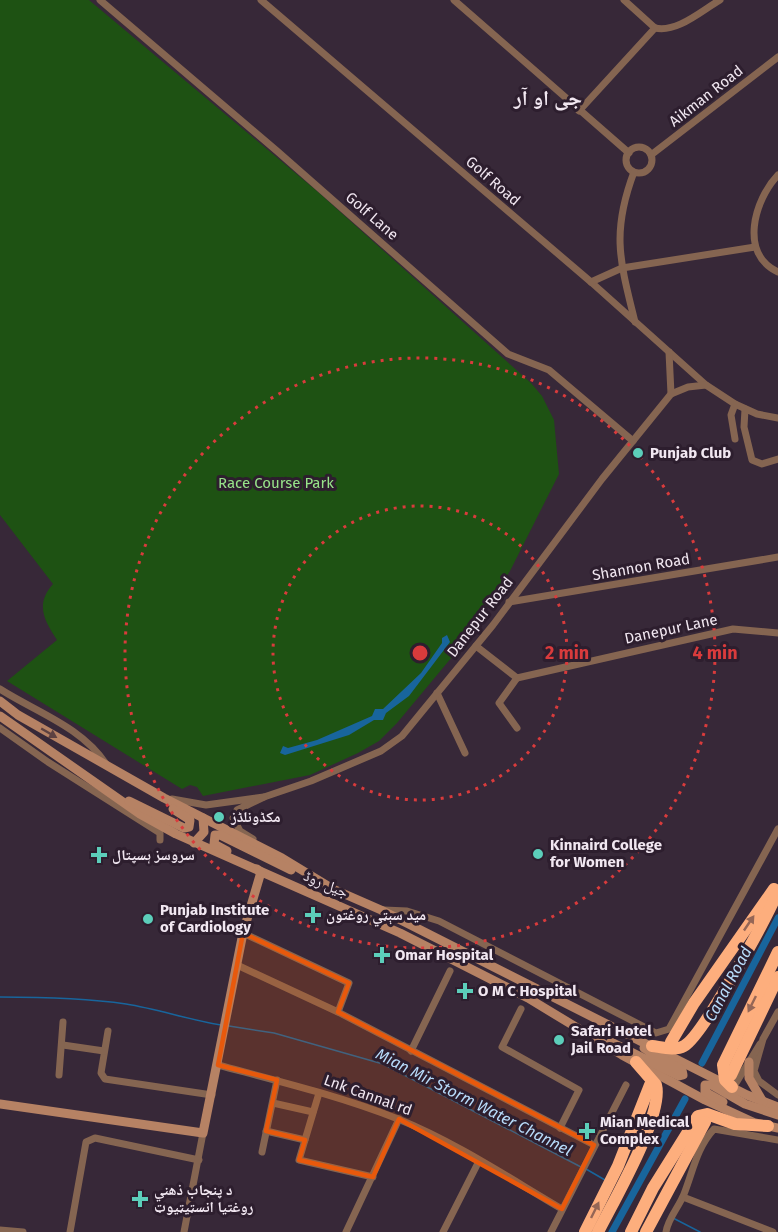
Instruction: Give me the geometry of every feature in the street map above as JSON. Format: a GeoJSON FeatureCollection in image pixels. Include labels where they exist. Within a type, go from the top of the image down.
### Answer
{"type":"FeatureCollection","features":[{"type":"Feature","properties":{"kind":"highway"},"geometry":{"type":"LineString","coordinates":[[671,1042],[694,1003],[778,884]]}},
{"type":"Feature","properties":{"kind":"highway"},"geometry":{"type":"LineString","coordinates":[[652,1046],[674,1048],[688,1044],[718,1000],[778,891]]}},
{"type":"Feature","properties":{"kind":"highway"},"geometry":{"type":"LineString","coordinates":[[778,952],[723,1065],[725,1080],[732,1083],[778,977]]}},
{"type":"Feature","properties":{"kind":"highway"},"geometry":{"type":"LineString","coordinates":[[770,996],[778,985]]}},
{"type":"Feature","properties":{"kind":"highway"},"geometry":{"type":"LineString","coordinates":[[598,1232],[645,1135],[658,1093],[654,1081],[636,1062]]}},
{"type":"Feature","properties":{"kind":"highway"},"geometry":{"type":"LineString","coordinates":[[585,1232],[618,1166],[650,1085]]}},
{"type":"Feature","properties":{"kind":"highway"},"geometry":{"type":"LineString","coordinates":[[630,1232],[653,1188],[698,1116],[707,1114],[735,1124],[773,1127]]}},
{"type":"Feature","properties":{"kind":"highway"},"geometry":{"type":"LineString","coordinates":[[649,1227],[667,1193],[710,1126]]}},
{"type":"Feature","properties":{"kind":"main road","name":"جیل روڈ"},"geometry":{"type":"LineString","coordinates":[[0,701],[18,715],[126,777],[282,858],[333,889],[381,910],[652,1046],[732,1083],[763,1102],[778,1107]]}},
{"type":"Feature","properties":{"kind":"main road","name":"جیل روڈ"},"geometry":{"type":"LineString","coordinates":[[0,716],[140,814],[194,843],[400,933],[528,998],[705,1100],[755,1123],[773,1127]]}},
{"type":"Feature","properties":{"kind":"main road"},"geometry":{"type":"LineString","coordinates":[[106,789],[184,828],[189,827],[191,822],[188,818],[126,777]]}},
{"type":"Feature","properties":{"kind":"main road"},"geometry":{"type":"LineString","coordinates":[[194,843],[204,832],[203,818]]}},
{"type":"Feature","properties":{"kind":"main road"},"geometry":{"type":"LineString","coordinates":[[0,1104],[203,1133],[243,933],[261,872],[214,844],[213,838],[220,835],[333,889]]}},
{"type":"Feature","properties":{"kind":"main road"},"geometry":{"type":"LineString","coordinates":[[592,1035],[622,1047],[679,1076],[683,1075],[682,1070],[632,1040],[623,1031]]}},
{"type":"Feature","properties":{"kind":"main road"},"geometry":{"type":"LineString","coordinates":[[749,1062],[749,1078],[763,1102]]}},
{"type":"Feature","properties":{"kind":"main road"},"geometry":{"type":"LineString","coordinates":[[755,1123],[738,1109],[705,1092],[704,1086],[712,1085],[745,1104],[778,1115]]}},
{"type":"Feature","properties":{"kind":"street","name":"Golf Lane"},"geometry":{"type":"LineString","coordinates":[[100,0],[277,151],[508,354],[549,370],[633,441]]}},
{"type":"Feature","properties":{"kind":"street","name":"Golf Road"},"geometry":{"type":"LineString","coordinates":[[261,0],[271,3],[591,282],[706,386]]}},
{"type":"Feature","properties":{"kind":"street"},"geometry":{"type":"LineString","coordinates":[[454,0],[629,153]]}},
{"type":"Feature","properties":{"kind":"street"},"geometry":{"type":"LineString","coordinates":[[624,0],[655,28],[663,30],[677,25],[720,0]]}},
{"type":"Feature","properties":{"kind":"street"},"geometry":{"type":"LineString","coordinates":[[579,111],[655,28]]}},
{"type":"Feature","properties":{"kind":"street","name":"Aikman Road"},"geometry":{"type":"LineString","coordinates":[[635,322],[622,268],[619,223],[634,172],[642,173],[650,168],[651,155],[778,57]]}},
{"type":"Feature","properties":{"kind":"street"},"geometry":{"type":"LineString","coordinates":[[634,172],[626,161],[629,153],[637,148],[643,148],[651,155]]}},
{"type":"Feature","properties":{"kind":"street"},"geometry":{"type":"LineString","coordinates":[[778,175],[760,203],[754,233],[756,247],[765,263],[778,272]]}},
{"type":"Feature","properties":{"kind":"street"},"geometry":{"type":"LineString","coordinates":[[591,282],[622,268],[756,247]]}},
{"type":"Feature","properties":{"kind":"street"},"geometry":{"type":"LineString","coordinates":[[669,351],[671,394],[688,387],[706,386],[745,409],[778,418]]}},
{"type":"Feature","properties":{"kind":"street","name":"Danepur Road"},"geometry":{"type":"LineString","coordinates":[[282,858],[240,831],[233,818],[237,810],[381,751],[402,736],[476,646],[671,394]]}},
{"type":"Feature","properties":{"kind":"street"},"geometry":{"type":"LineString","coordinates":[[735,404],[731,415],[735,439]]}},
{"type":"Feature","properties":{"kind":"street"},"geometry":{"type":"LineString","coordinates":[[745,409],[744,427],[752,460],[762,464],[778,459]]}},
{"type":"Feature","properties":{"kind":"street","name":"Shannon Road"},"geometry":{"type":"LineString","coordinates":[[509,602],[778,557]]}},
{"type":"Feature","properties":{"kind":"street","name":"Danepur Lane"},"geometry":{"type":"LineString","coordinates":[[517,678],[733,629],[778,633]]}},
{"type":"Feature","properties":{"kind":"street"},"geometry":{"type":"LineString","coordinates":[[476,646],[517,678],[499,703],[517,728]]}},
{"type":"Feature","properties":{"kind":"street"},"geometry":{"type":"LineString","coordinates":[[0,689],[73,731],[99,753],[107,766]]}},
{"type":"Feature","properties":{"kind":"street"},"geometry":{"type":"LineString","coordinates":[[437,693],[465,753]]}},
{"type":"Feature","properties":{"kind":"street"},"geometry":{"type":"LineString","coordinates":[[0,728],[57,769],[160,833],[160,840]]}},
{"type":"Feature","properties":{"kind":"street","name":"Danepur Road"},"geometry":{"type":"LineString","coordinates":[[164,798],[206,805],[264,797]]}},
{"type":"Feature","properties":{"kind":"street"},"geometry":{"type":"LineString","coordinates":[[381,910],[406,911],[439,921],[660,1034],[669,1029],[778,829]]}},
{"type":"Feature","properties":{"kind":"street"},"geometry":{"type":"LineString","coordinates":[[243,933],[349,983],[338,1012]]}},
{"type":"Feature","properties":{"kind":"street"},"geometry":{"type":"LineString","coordinates":[[237,965],[338,1012],[594,1144]]}},
{"type":"Feature","properties":{"kind":"street"},"geometry":{"type":"LineString","coordinates":[[411,1051],[450,971]]}},
{"type":"Feature","properties":{"kind":"street"},"geometry":{"type":"LineString","coordinates":[[521,1009],[502,1047],[579,1090],[560,1128]]}},
{"type":"Feature","properties":{"kind":"street"},"geometry":{"type":"LineString","coordinates":[[732,1083],[749,1062],[778,1012]]}},
{"type":"Feature","properties":{"kind":"street"},"geometry":{"type":"LineString","coordinates":[[59,1075],[63,1022]]}},
{"type":"Feature","properties":{"kind":"street"},"geometry":{"type":"LineString","coordinates":[[108,1031],[101,1073],[105,1079],[212,1095]]}},
{"type":"Feature","properties":{"kind":"street"},"geometry":{"type":"LineString","coordinates":[[763,1040],[754,1074],[762,1085],[778,1095]]}},
{"type":"Feature","properties":{"kind":"street"},"geometry":{"type":"LineString","coordinates":[[63,1045],[104,1051]]}},
{"type":"Feature","properties":{"kind":"street","name":"Lnk Cannal rd"},"geometry":{"type":"LineString","coordinates":[[218,1065],[320,1092],[399,1119],[479,1161],[562,1209]]}},
{"type":"Feature","properties":{"kind":"street"},"geometry":{"type":"LineString","coordinates":[[262,1152],[277,1080]]}},
{"type":"Feature","properties":{"kind":"street"},"geometry":{"type":"LineString","coordinates":[[551,1232],[626,1085]]}},
{"type":"Feature","properties":{"kind":"street"},"geometry":{"type":"LineString","coordinates":[[320,1092],[299,1160],[373,1177]]}},
{"type":"Feature","properties":{"kind":"street"},"geometry":{"type":"LineString","coordinates":[[273,1103],[312,1112]]}},
{"type":"Feature","properties":{"kind":"street"},"geometry":{"type":"LineString","coordinates":[[346,1232],[399,1119]]}},
{"type":"Feature","properties":{"kind":"street"},"geometry":{"type":"LineString","coordinates":[[666,1232],[710,1126],[778,1140]]}},
{"type":"Feature","properties":{"kind":"street"},"geometry":{"type":"LineString","coordinates":[[266,1131],[305,1140]]}},
{"type":"Feature","properties":{"kind":"street"},"geometry":{"type":"LineString","coordinates":[[184,1232],[203,1133]]}},
{"type":"Feature","properties":{"kind":"street"},"geometry":{"type":"LineString","coordinates":[[70,1232],[86,1142],[90,1139],[95,1138],[199,1160]]}},
{"type":"Feature","properties":{"kind":"street"},"geometry":{"type":"LineString","coordinates":[[443,1232],[479,1161]]}},
{"type":"Feature","properties":{"kind":"street"},"geometry":{"type":"LineString","coordinates":[[681,1200],[773,1232]]}},
{"type":"Feature","properties":{"kind":"street"},"geometry":{"type":"LineString","coordinates":[[0,1230],[23,1232]]}},
{"type":"Feature","properties":{"kind":"highlighted area"},"geometry":{"type":"Polygon","coordinates":[[[243,933],[349,983],[338,1012],[594,1145],[562,1209],[399,1119],[373,1177],[299,1160],[305,1140],[266,1131],[277,1080],[218,1065],[243,933]]]}},
{"type":"Feature","properties":{"kind":"green space","name":"Race Course Park"},"geometry":{"type":"Polygon","coordinates":[[[0,0],[89,0],[318,192],[531,383],[542,396],[554,420],[559,474],[510,571],[457,651],[397,723],[379,741],[310,775],[203,796],[197,787],[190,785],[182,789],[7,681],[57,640],[43,612],[44,598],[53,584],[0,515],[0,0]]]}},
{"type":"Feature","properties":{"kind":"water"},"geometry":{"type":"Polygon","coordinates":[[[447,635],[450,642],[409,696],[386,713],[383,720],[374,720],[349,735],[285,755],[280,753],[283,746],[288,748],[317,740],[372,716],[375,709],[383,709],[421,673],[442,643],[442,638],[447,635]]]}},
{"type":"Feature","properties":{"kind":"waterway","name":"Canal Road"},"geometry":{"type":"LineString","coordinates":[[702,1063],[778,918]]}},
{"type":"Feature","properties":{"kind":"waterway","name":"Mian Mir Storm Water Channel"},"geometry":{"type":"LineString","coordinates":[[0,997],[63,998],[111,1002],[221,1025]]}},
{"type":"Feature","properties":{"kind":"waterway","name":"Mian Mir Storm Water Channel"},"geometry":{"type":"LineString","coordinates":[[229,1026],[274,1033],[383,1064],[581,1167]]}},
{"type":"Feature","properties":{"kind":"waterway"},"geometry":{"type":"LineString","coordinates":[[612,1232],[685,1099]]}},
{"type":"Feature","properties":{"kind":"waterway","name":"Mian Mir Storm Water Channel"},"geometry":{"type":"LineString","coordinates":[[586,1169],[605,1180]]}},
{"type":"Feature","properties":{"kind":"waterway"},"geometry":{"type":"LineString","coordinates":[[673,1218],[700,1232]]}},
{"type":"Feature","properties":{"kind":"place","name":"Punjab Club"},"geometry":{"type":"Point","coordinates":[638,453]}},
{"type":"Feature","properties":{"kind":"place","name":"مکڈونلڈز"},"geometry":{"type":"Point","coordinates":[219,817]}},
{"type":"Feature","properties":{"kind":"place","name":"Kinnaird College for Women"},"geometry":{"type":"Point","coordinates":[538,854]}},
{"type":"Feature","properties":{"kind":"place","name":"سروسز ہسپتال"},"geometry":{"type":"Point","coordinates":[99,855]}},
{"type":"Feature","properties":{"kind":"place","name":"مید سېټي روغتون"},"geometry":{"type":"Point","coordinates":[313,915]}},
{"type":"Feature","properties":{"kind":"place","name":"Punjab Institute of Cardiology"},"geometry":{"type":"Point","coordinates":[148,919]}},
{"type":"Feature","properties":{"kind":"place","name":"Omar Hospital"},"geometry":{"type":"Point","coordinates":[382,955]}},
{"type":"Feature","properties":{"kind":"place","name":"O M C Hospital"},"geometry":{"type":"Point","coordinates":[465,991]}},
{"type":"Feature","properties":{"kind":"place","name":"Safari Hotel Jail Road"},"geometry":{"type":"Point","coordinates":[559,1040]}},
{"type":"Feature","properties":{"kind":"place","name":"Mian Medical Complex"},"geometry":{"type":"Point","coordinates":[587,1131]}},
{"type":"Feature","properties":{"kind":"place","name":"د پنجاب ذهني روغتیا انسټیټیوټ"},"geometry":{"type":"Point","coordinates":[140,1199]}},
{"type":"Feature","properties":{"kind":"district","name":"جی او آر"},"geometry":{"type":"Point","coordinates":[548,98]}}]}
